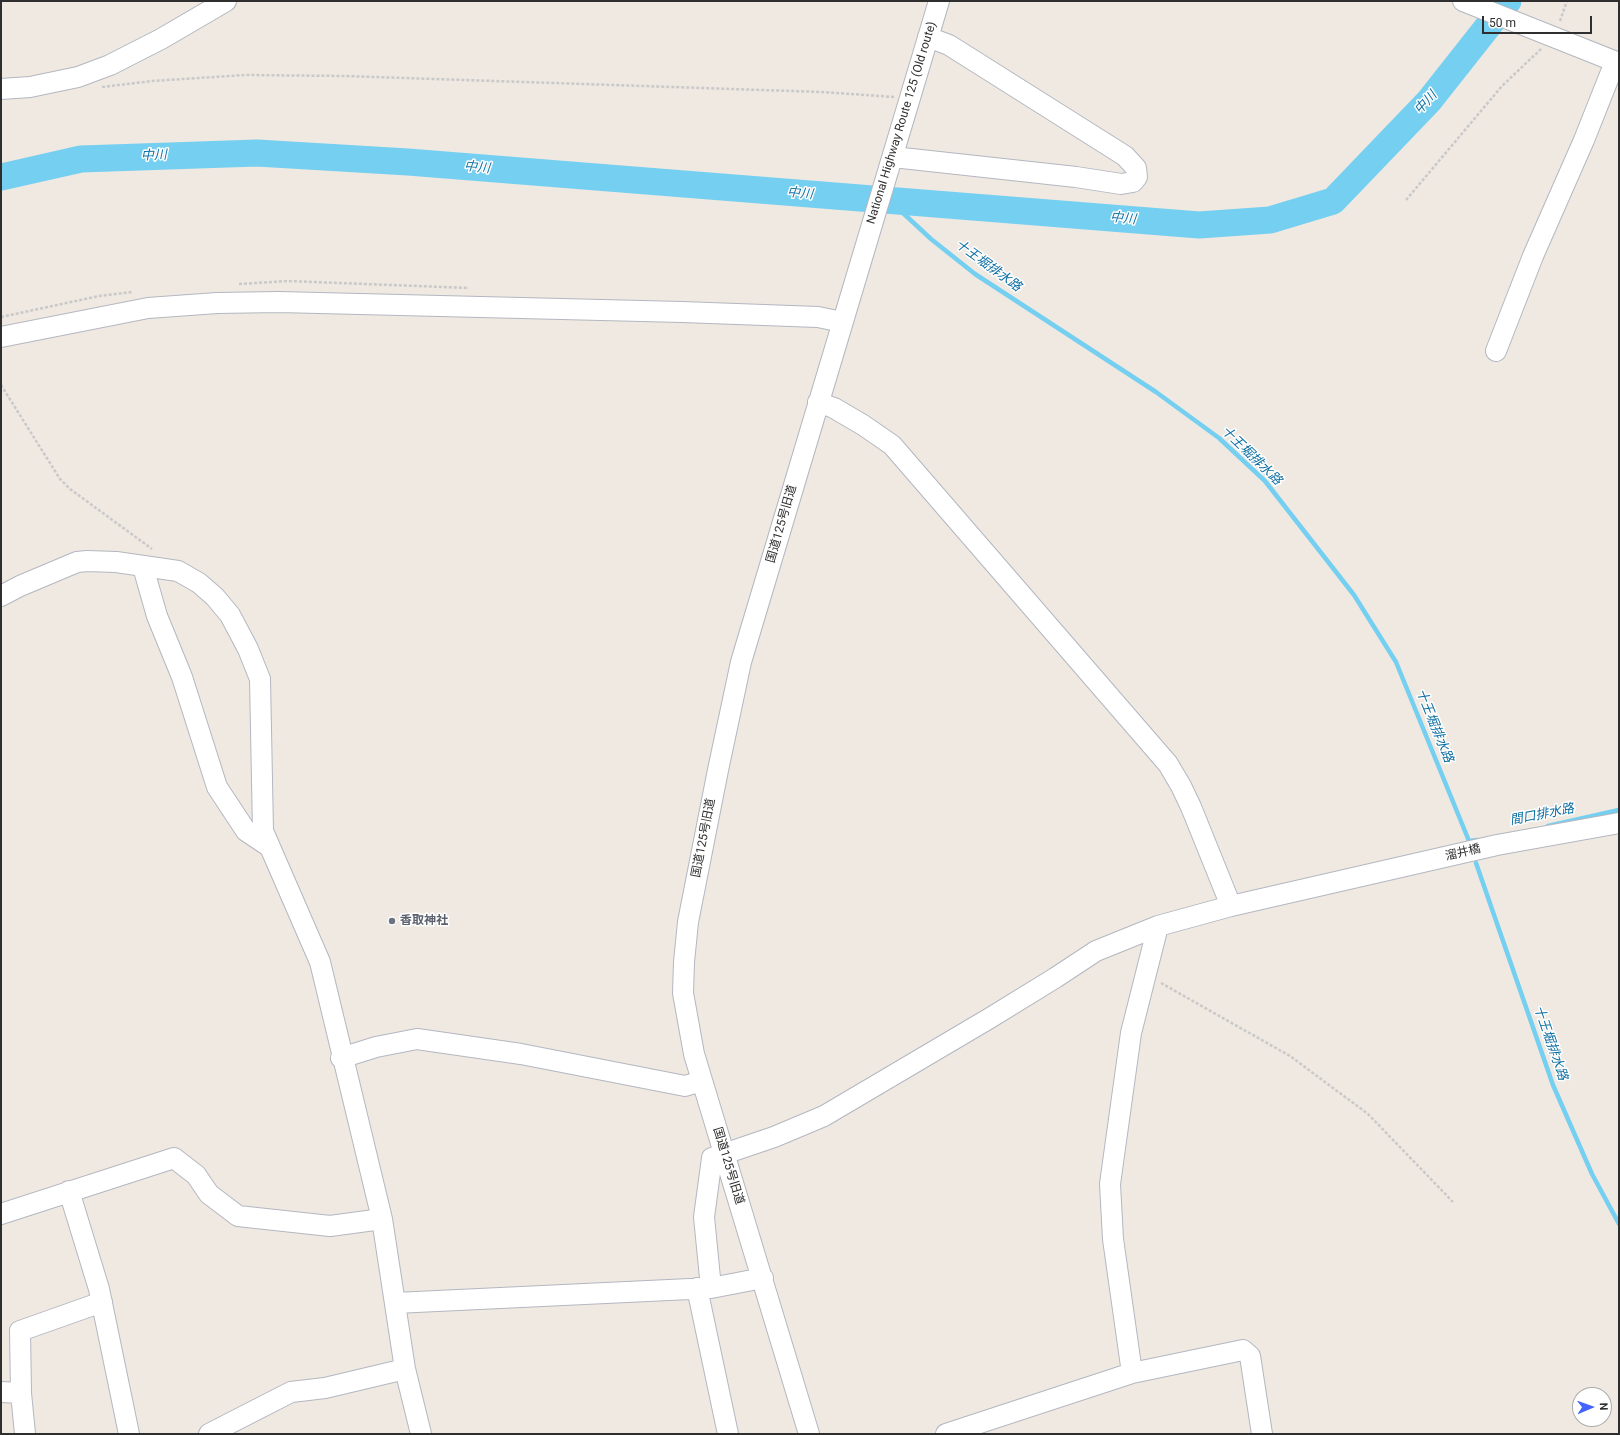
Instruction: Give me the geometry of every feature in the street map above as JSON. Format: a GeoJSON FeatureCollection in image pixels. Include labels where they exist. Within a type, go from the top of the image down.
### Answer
{"type":"FeatureCollection","features":[{"type":"Feature","properties":{"kind":"street"},"geometry":{"type":"LineString","coordinates":[[1,89],[30,87],[78,77],[110,64],[161,39],[226,1]]}},
{"type":"Feature","properties":{"kind":"street","name":"National Highway Route 125 (Old route)"},"geometry":{"type":"LineString","coordinates":[[866,245],[939,1]]}},
{"type":"Feature","properties":{"kind":"street"},"geometry":{"type":"LineString","coordinates":[[1463,1],[1617,62],[1533,256],[1496,351]]}},
{"type":"Feature","properties":{"kind":"street"},"geometry":{"type":"LineString","coordinates":[[892,161],[1076,177],[1121,184],[1133,182],[1137,178],[1136,168],[1125,156],[949,45],[928,37]]}},
{"type":"Feature","properties":{"kind":"street","name":"国道125号旧道"},"geometry":{"type":"LineString","coordinates":[[809,1434],[763,1278],[702,1081],[686,1017],[683,993],[684,962],[688,922],[741,662],[866,245]]}},
{"type":"Feature","properties":{"kind":"street"},"geometry":{"type":"LineString","coordinates":[[1,337],[148,308],[217,303],[279,302],[682,312],[818,317],[842,322]]}},
{"type":"Feature","properties":{"kind":"street"},"geometry":{"type":"LineString","coordinates":[[818,402],[834,408],[863,425],[892,445],[1168,764],[1182,786],[1231,906]]}},
{"type":"Feature","properties":{"kind":"street"},"geometry":{"type":"LineString","coordinates":[[1,596],[20,586],[77,562],[87,560],[116,562],[178,572],[199,583],[215,597],[230,615],[248,649],[260,679],[263,832],[320,962],[341,1058],[382,1219],[405,1369],[422,1434]]}},
{"type":"Feature","properties":{"kind":"street"},"geometry":{"type":"LineString","coordinates":[[153,567],[145,574],[156,616],[182,677],[217,787],[246,831],[270,847]]}},
{"type":"Feature","properties":{"kind":"street","name":"溜井橋"},"geometry":{"type":"LineString","coordinates":[[724,1153],[774,1137],[824,1116],[990,1018],[1096,951],[1158,926],[1231,906],[1429,860],[1497,845],[1619,823]]}},
{"type":"Feature","properties":{"kind":"street"},"geometry":{"type":"LineString","coordinates":[[1132,1374],[1113,1239],[1110,1184],[1132,1033],[1145,974],[1158,926]]}},
{"type":"Feature","properties":{"kind":"street"},"geometry":{"type":"LineString","coordinates":[[341,1058],[376,1047],[418,1039],[522,1054],[685,1086],[702,1081]]}},
{"type":"Feature","properties":{"kind":"street"},"geometry":{"type":"LineString","coordinates":[[724,1153],[712,1158],[710,1165],[704,1217],[704,1288],[728,1434]]}},
{"type":"Feature","properties":{"kind":"street"},"geometry":{"type":"LineString","coordinates":[[1,1214],[174,1158],[196,1175],[209,1194],[238,1216],[330,1226],[382,1219]]}},
{"type":"Feature","properties":{"kind":"street"},"geometry":{"type":"LineString","coordinates":[[69,1191],[102,1302],[129,1434]]}},
{"type":"Feature","properties":{"kind":"street"},"geometry":{"type":"LineString","coordinates":[[395,1303],[704,1288],[763,1278]]}},
{"type":"Feature","properties":{"kind":"street"},"geometry":{"type":"LineString","coordinates":[[25,1434],[21,1393],[20,1330],[102,1302]]}},
{"type":"Feature","properties":{"kind":"street"},"geometry":{"type":"LineString","coordinates":[[946,1434],[978,1429],[1132,1374],[1243,1350],[1250,1356],[1262,1434]]}},
{"type":"Feature","properties":{"kind":"street"},"geometry":{"type":"LineString","coordinates":[[209,1434],[290,1392],[325,1388],[405,1369]]}},
{"type":"Feature","properties":{"kind":"street"},"geometry":{"type":"LineString","coordinates":[[1,1392],[21,1393]]}},
{"type":"Feature","properties":{"kind":"path"},"geometry":{"type":"LineString","coordinates":[[1406,200],[1547,35],[1567,1]]}},
{"type":"Feature","properties":{"kind":"path"},"geometry":{"type":"LineString","coordinates":[[99,88],[152,81],[244,75],[336,76],[814,92],[899,97]]}},
{"type":"Feature","properties":{"kind":"path"},"geometry":{"type":"LineString","coordinates":[[1,385],[60,479],[70,489],[149,546],[156,554],[153,567]]}},
{"type":"Feature","properties":{"kind":"path"},"geometry":{"type":"LineString","coordinates":[[1145,974],[1290,1056],[1368,1114],[1453,1202]]}},
{"type":"Feature","properties":{"kind":"waterway","name":"中川"},"geometry":{"type":"LineString","coordinates":[[1,177],[81,159],[257,153],[408,162],[1199,225],[1270,220],[1333,201],[1429,101],[1508,1]]}},
{"type":"Feature","properties":{"kind":"waterway","name":"十王堀排水路"},"geometry":{"type":"LineString","coordinates":[[889,200],[931,239],[975,274],[1156,392],[1219,438],[1265,481],[1354,595],[1396,662],[1469,841],[1478,840]]}},
{"type":"Feature","properties":{"kind":"waterway","name":"間口排水路"},"geometry":{"type":"LineString","coordinates":[[1548,826],[1619,810]]}},
{"type":"Feature","properties":{"kind":"waterway","name":"十王堀排水路"},"geometry":{"type":"LineString","coordinates":[[1476,863],[1553,1085],[1592,1174],[1619,1224]]}},
{"type":"Feature","properties":{"kind":"place","name":"香取神社"},"geometry":{"type":"Point","coordinates":[392,921]}}]}
